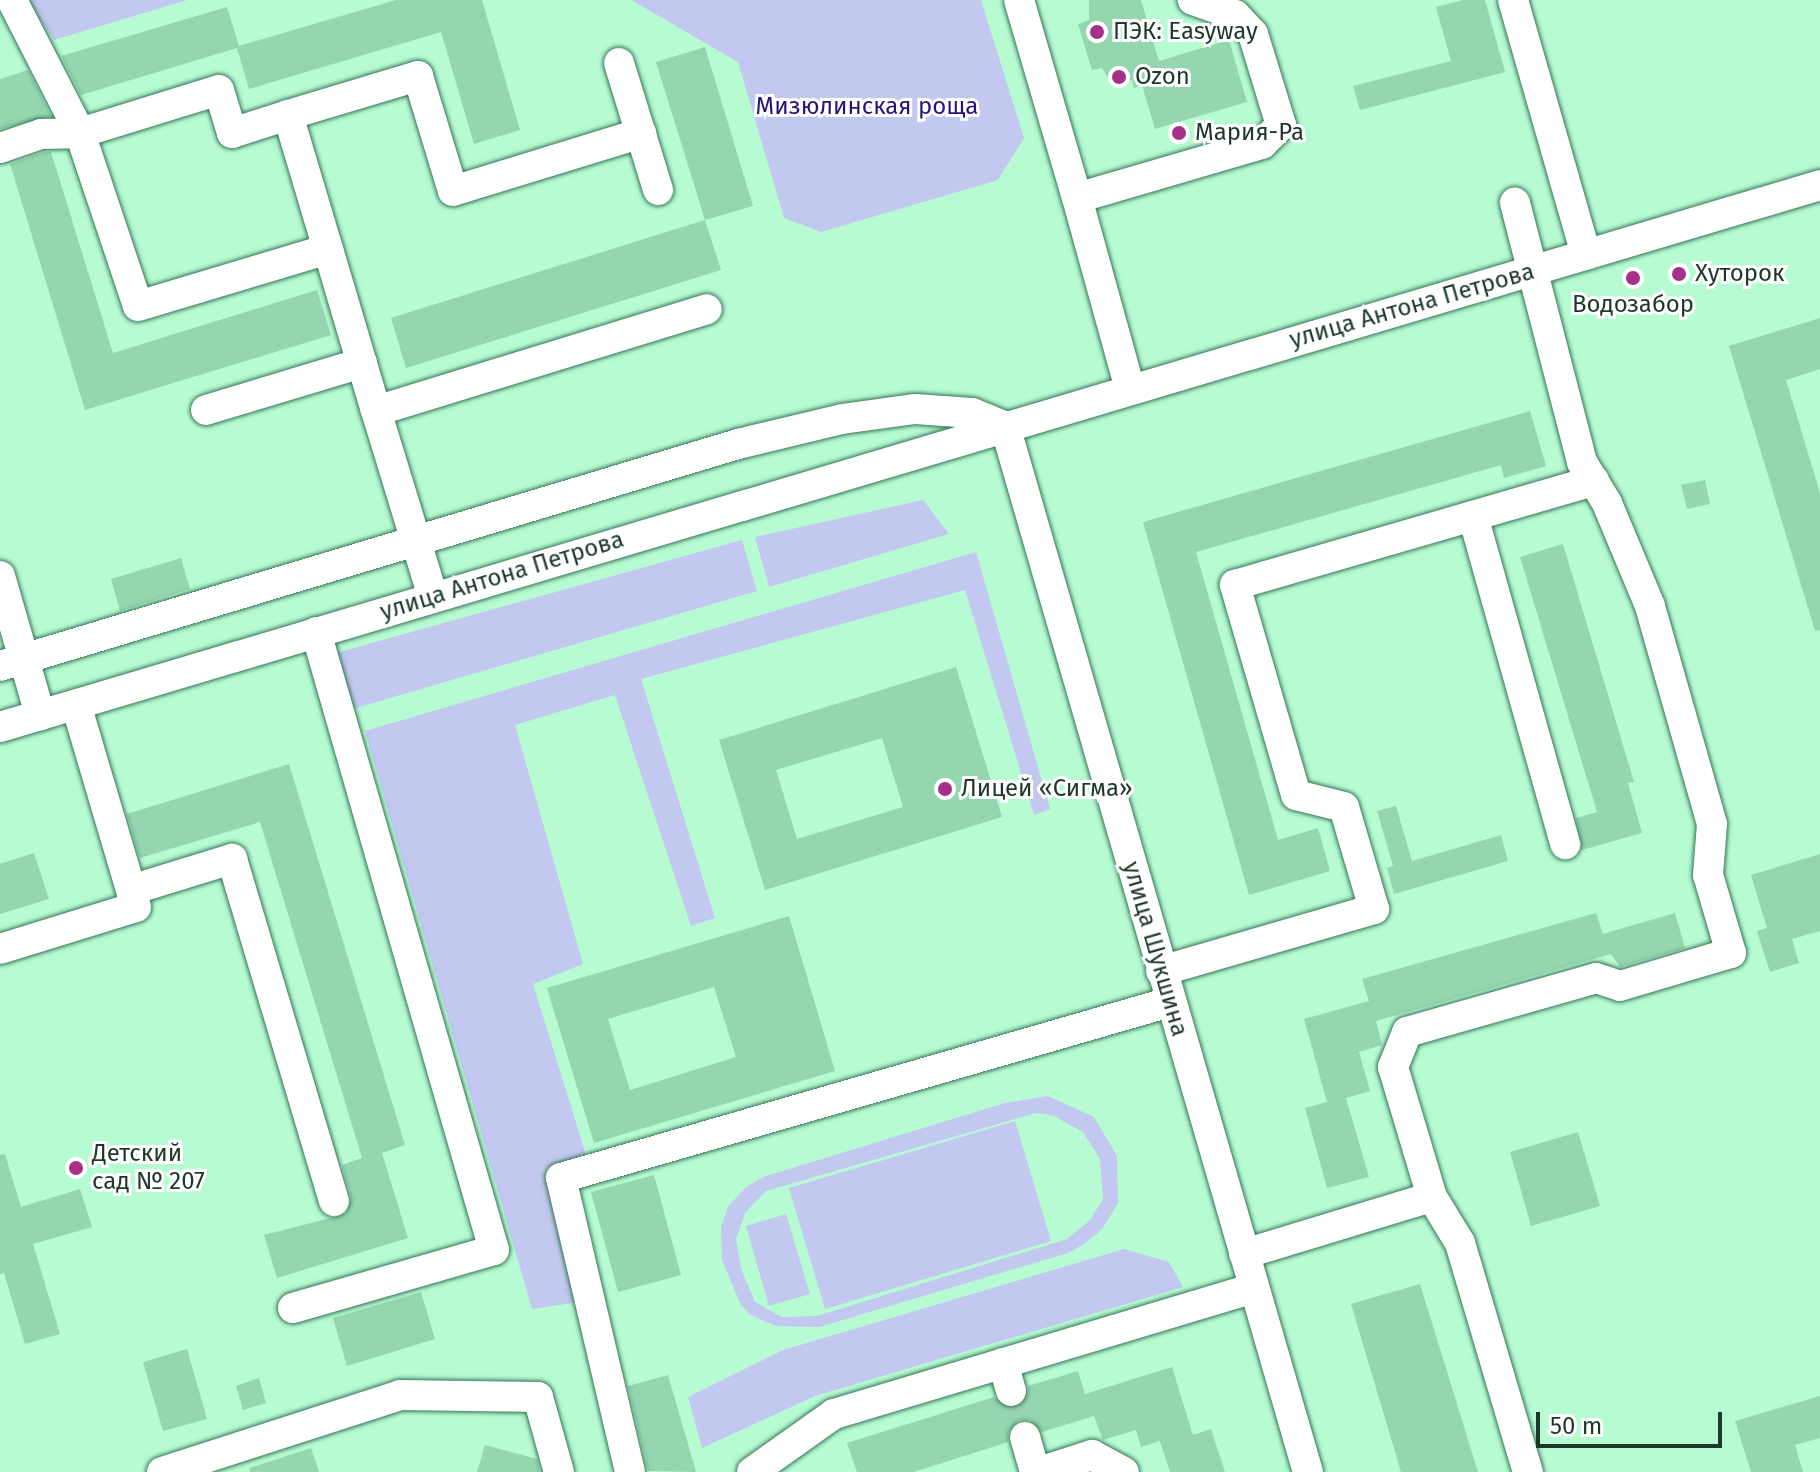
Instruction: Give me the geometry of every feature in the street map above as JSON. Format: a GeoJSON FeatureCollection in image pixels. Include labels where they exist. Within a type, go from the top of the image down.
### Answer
{"type":"FeatureCollection","features":[{"type":"Feature","properties":{"kind":"street"},"geometry":{"type":"LineString","coordinates":[[1019,0],[1130,389]]}},
{"type":"Feature","properties":{"kind":"street"},"geometry":{"type":"LineString","coordinates":[[1077,198],[1262,144],[1281,125],[1253,34],[1235,15],[1193,0]]}},
{"type":"Feature","properties":{"kind":"street"},"geometry":{"type":"LineString","coordinates":[[1513,0],[1586,255]]}},
{"type":"Feature","properties":{"kind":"street"},"geometry":{"type":"LineString","coordinates":[[13,2],[80,133],[138,306],[328,249]]}},
{"type":"Feature","properties":{"kind":"street"},"geometry":{"type":"LineString","coordinates":[[619,63],[658,190]]}},
{"type":"Feature","properties":{"kind":"street"},"geometry":{"type":"LineString","coordinates":[[0,148],[41,134],[80,133],[219,90],[232,133],[418,76],[453,191],[641,133]]}},
{"type":"Feature","properties":{"kind":"street"},"geometry":{"type":"LineString","coordinates":[[288,115],[433,597]]}},
{"type":"Feature","properties":{"kind":"street","name":"улица Антона Петрова"},"geometry":{"type":"LineString","coordinates":[[0,727],[1820,185]]}},
{"type":"Feature","properties":{"kind":"street"},"geometry":{"type":"LineString","coordinates":[[1515,203],[1582,462],[1594,481],[1654,621],[1712,824],[1708,875],[1731,953],[1620,986],[1596,978],[1407,1032],[1393,1067],[1432,1197],[1460,1243],[1528,1472]]}},
{"type":"Feature","properties":{"kind":"street"},"geometry":{"type":"LineString","coordinates":[[376,411],[707,309]]}},
{"type":"Feature","properties":{"kind":"street"},"geometry":{"type":"LineString","coordinates":[[206,410],[362,363]]}},
{"type":"Feature","properties":{"kind":"street"},"geometry":{"type":"LineString","coordinates":[[12,663],[738,444],[842,419],[915,409],[972,413],[1005,426]]}},
{"type":"Feature","properties":{"kind":"street","name":"улица Шукшина"},"geometry":{"type":"LineString","coordinates":[[1005,426],[1308,1472]]}},
{"type":"Feature","properties":{"kind":"street"},"geometry":{"type":"LineString","coordinates":[[1161,971],[1374,909],[1344,807],[1296,795],[1235,585],[1594,481]]}},
{"type":"Feature","properties":{"kind":"street"},"geometry":{"type":"LineString","coordinates":[[1473,516],[1565,844]]}},
{"type":"Feature","properties":{"kind":"street"},"geometry":{"type":"LineString","coordinates":[[0,576],[12,663],[40,715]]}},
{"type":"Feature","properties":{"kind":"street"},"geometry":{"type":"LineString","coordinates":[[293,1308],[494,1250],[316,632]]}},
{"type":"Feature","properties":{"kind":"street"},"geometry":{"type":"LineString","coordinates":[[0,949],[136,907],[76,705]]}},
{"type":"Feature","properties":{"kind":"street"},"geometry":{"type":"LineString","coordinates":[[131,890],[232,859],[334,1201]]}},
{"type":"Feature","properties":{"kind":"street"},"geometry":{"type":"LineString","coordinates":[[630,1472],[561,1178],[1170,1002]]}},
{"type":"Feature","properties":{"kind":"street"},"geometry":{"type":"LineString","coordinates":[[1244,1254],[1432,1197]]}},
{"type":"Feature","properties":{"kind":"street"},"geometry":{"type":"LineString","coordinates":[[752,1472],[834,1414],[1007,1377],[1253,1288]]}},
{"type":"Feature","properties":{"kind":"street"},"geometry":{"type":"LineString","coordinates":[[162,1472],[400,1395],[538,1397],[559,1472]]}},
{"type":"Feature","properties":{"kind":"street"},"geometry":{"type":"LineString","coordinates":[[1025,1437],[1037,1472],[1092,1455],[1124,1472]]}},
{"type":"Feature","properties":{"kind":"green space"},"geometry":{"type":"Polygon","coordinates":[[[26,0],[187,0],[54,40],[26,0]]]}},
{"type":"Feature","properties":{"kind":"green space","name":"Мизюлинская роща"},"geometry":{"type":"Polygon","coordinates":[[[631,0],[981,0],[1024,138],[998,180],[821,232],[784,218],[738,62],[631,0]]]}},
{"type":"Feature","properties":{"kind":"green space"},"geometry":{"type":"Polygon","coordinates":[[[923,500],[949,534],[769,587],[755,537],[923,500]]]}},
{"type":"Feature","properties":{"kind":"green space"},"geometry":{"type":"Polygon","coordinates":[[[742,540],[757,591],[349,710],[336,653],[742,540]]]}},
{"type":"Feature","properties":{"kind":"green space"},"geometry":{"type":"Polygon","coordinates":[[[976,552],[1050,809],[1034,815],[965,590],[641,679],[715,918],[691,926],[615,695],[515,725],[583,964],[533,984],[587,1158],[546,1169],[580,1302],[532,1309],[365,731],[976,552]]]}},
{"type":"Feature","properties":{"kind":"green space"},"geometry":{"type":"Polygon","coordinates":[[[1048,1096],[1094,1117],[1117,1156],[1118,1203],[1102,1229],[1084,1244],[1068,1253],[819,1327],[776,1326],[749,1314],[740,1303],[722,1260],[721,1227],[728,1207],[746,1187],[763,1177],[1005,1103],[1048,1096]],[[1036,1113],[766,1191],[745,1213],[736,1239],[741,1269],[755,1302],[782,1317],[817,1316],[1067,1239],[1090,1220],[1103,1199],[1100,1159],[1083,1132],[1052,1115],[1036,1113]]]}},
{"type":"Feature","properties":{"kind":"green space"},"geometry":{"type":"Polygon","coordinates":[[[1015,1121],[1051,1241],[825,1309],[789,1188],[1015,1121]]]}},
{"type":"Feature","properties":{"kind":"green space"},"geometry":{"type":"Polygon","coordinates":[[[786,1214],[810,1294],[769,1306],[746,1226],[786,1214]]]}},
{"type":"Feature","properties":{"kind":"green space"},"geometry":{"type":"Polygon","coordinates":[[[1124,1249],[1169,1262],[1183,1287],[815,1396],[702,1448],[688,1397],[783,1350],[1124,1249]]]}},
{"type":"Feature","properties":{"kind":"building"},"geometry":{"type":"Polygon","coordinates":[[[396,0],[482,0],[520,130],[474,144],[441,32],[249,89],[237,48],[81,95],[61,56],[227,7],[239,46],[396,0]]]}},
{"type":"Feature","properties":{"kind":"building"},"geometry":{"type":"Polygon","coordinates":[[[1089,0],[1141,0],[1159,61],[1229,40],[1247,102],[1155,129],[1142,85],[1134,88],[1132,80],[1113,86],[1102,68],[1092,70],[1078,24],[1089,20],[1089,0]]]}},
{"type":"Feature","properties":{"kind":"building"},"geometry":{"type":"Polygon","coordinates":[[[1463,0],[1485,0],[1505,72],[1360,110],[1353,86],[1451,61],[1436,7],[1463,0]]]}},
{"type":"Feature","properties":{"kind":"building"},"geometry":{"type":"Polygon","coordinates":[[[705,47],[753,206],[705,220],[656,62],[705,47]]]}},
{"type":"Feature","properties":{"kind":"building"},"geometry":{"type":"Polygon","coordinates":[[[28,70],[51,116],[0,129],[0,79],[28,70]]]}},
{"type":"Feature","properties":{"kind":"building"},"geometry":{"type":"Polygon","coordinates":[[[51,152],[113,353],[317,290],[331,335],[85,410],[10,164],[51,152]]]}},
{"type":"Feature","properties":{"kind":"building"},"geometry":{"type":"Polygon","coordinates":[[[705,220],[721,270],[406,368],[391,318],[705,220]]]}},
{"type":"Feature","properties":{"kind":"building"},"geometry":{"type":"Polygon","coordinates":[[[1820,318],[1820,369],[1786,380],[1820,493],[1820,630],[1815,631],[1729,346],[1820,318]]]}},
{"type":"Feature","properties":{"kind":"building"},"geometry":{"type":"Polygon","coordinates":[[[1530,411],[1546,466],[1504,478],[1501,465],[1196,552],[1278,840],[1318,828],[1330,871],[1249,895],[1143,522],[1530,411]]]}},
{"type":"Feature","properties":{"kind":"building"},"geometry":{"type":"Polygon","coordinates":[[[1705,480],[1710,504],[1687,509],[1681,485],[1705,480]]]}},
{"type":"Feature","properties":{"kind":"building"},"geometry":{"type":"Polygon","coordinates":[[[1563,544],[1634,782],[1628,783],[1642,833],[1582,850],[1576,818],[1597,812],[1520,557],[1563,544]]]}},
{"type":"Feature","properties":{"kind":"building"},"geometry":{"type":"Polygon","coordinates":[[[181,558],[190,589],[120,611],[111,579],[181,558]]]}},
{"type":"Feature","properties":{"kind":"building","name":"Лицей «Сигма»"},"geometry":{"type":"Polygon","coordinates":[[[956,667],[1002,817],[765,890],[719,740],[956,667]],[[882,738],[776,770],[797,839],[903,807],[882,738]]]}},
{"type":"Feature","properties":{"kind":"building"},"geometry":{"type":"Polygon","coordinates":[[[289,764],[405,1145],[382,1153],[408,1238],[277,1278],[264,1235],[346,1214],[351,1197],[342,1165],[362,1158],[260,822],[140,858],[127,814],[289,764]]]}},
{"type":"Feature","properties":{"kind":"building"},"geometry":{"type":"Polygon","coordinates":[[[1396,806],[1412,861],[1501,835],[1508,861],[1394,894],[1387,868],[1393,866],[1377,811],[1396,806]]]}},
{"type":"Feature","properties":{"kind":"building"},"geometry":{"type":"Polygon","coordinates":[[[34,853],[49,899],[0,914],[0,864],[34,853]]]}},
{"type":"Feature","properties":{"kind":"building"},"geometry":{"type":"Polygon","coordinates":[[[1820,854],[1820,931],[1792,939],[1799,963],[1770,972],[1757,931],[1767,928],[1751,875],[1820,854]]]}},
{"type":"Feature","properties":{"kind":"building"},"geometry":{"type":"Polygon","coordinates":[[[1596,913],[1603,934],[1675,913],[1685,948],[1620,967],[1611,954],[1376,1021],[1382,1045],[1359,1052],[1370,1091],[1346,1098],[1369,1177],[1327,1188],[1305,1108],[1327,1102],[1304,1019],[1369,1001],[1362,979],[1596,913]]]}},
{"type":"Feature","properties":{"kind":"building"},"geometry":{"type":"Polygon","coordinates":[[[789,916],[835,1071],[594,1143],[547,988],[789,916]],[[714,987],[608,1019],[630,1090],[736,1057],[714,987]]]}},
{"type":"Feature","properties":{"kind":"building"},"geometry":{"type":"Polygon","coordinates":[[[1578,1132],[1600,1206],[1531,1226],[1510,1152],[1578,1132]]]}},
{"type":"Feature","properties":{"kind":"building"},"geometry":{"type":"Polygon","coordinates":[[[5,1154],[21,1207],[80,1189],[92,1227],[33,1244],[60,1334],[25,1344],[4,1273],[0,1274],[0,1155],[5,1154]]]}},
{"type":"Feature","properties":{"kind":"building"},"geometry":{"type":"Polygon","coordinates":[[[654,1175],[681,1275],[618,1292],[591,1192],[654,1175]]]}},
{"type":"Feature","properties":{"kind":"building"},"geometry":{"type":"Polygon","coordinates":[[[1420,1284],[1478,1472],[1401,1472],[1351,1304],[1420,1284]]]}},
{"type":"Feature","properties":{"kind":"building"},"geometry":{"type":"Polygon","coordinates":[[[421,1292],[435,1339],[347,1366],[333,1318],[421,1292]]]}},
{"type":"Feature","properties":{"kind":"building"},"geometry":{"type":"Polygon","coordinates":[[[187,1349],[207,1419],[163,1431],[143,1362],[187,1349]]]}},
{"type":"Feature","properties":{"kind":"building"},"geometry":{"type":"Polygon","coordinates":[[[1172,1367],[1193,1435],[1211,1429],[1225,1472],[1170,1472],[1160,1441],[1141,1447],[1136,1430],[1103,1440],[1094,1416],[1042,1432],[1030,1420],[1019,1420],[1008,1432],[1008,1442],[914,1472],[857,1472],[847,1443],[994,1397],[1006,1408],[1017,1408],[1028,1396],[1028,1386],[1078,1371],[1085,1394],[1172,1367]]]}},
{"type":"Feature","properties":{"kind":"building"},"geometry":{"type":"Polygon","coordinates":[[[668,1375],[696,1472],[648,1471],[628,1386],[668,1375]]]}},
{"type":"Feature","properties":{"kind":"building"},"geometry":{"type":"Polygon","coordinates":[[[259,1378],[266,1403],[243,1410],[236,1386],[259,1378]]]}},
{"type":"Feature","properties":{"kind":"building"},"geometry":{"type":"Polygon","coordinates":[[[1820,1396],[1820,1438],[1795,1445],[1803,1472],[1751,1472],[1735,1421],[1820,1396]]]}},
{"type":"Feature","properties":{"kind":"building"},"geometry":{"type":"Polygon","coordinates":[[[485,1445],[537,1459],[540,1472],[477,1472],[485,1445]]]}},
{"type":"Feature","properties":{"kind":"building"},"geometry":{"type":"Polygon","coordinates":[[[311,1448],[319,1472],[250,1472],[249,1468],[311,1448]]]}},
{"type":"Feature","properties":{"kind":"tunnel"},"geometry":{"type":"LineString","coordinates":[[1011,1391],[1025,1437]]}},
{"type":"Feature","properties":{"kind":"place","name":"ПЭК: Easyway"},"geometry":{"type":"Point","coordinates":[1097,32]}},
{"type":"Feature","properties":{"kind":"place","name":"Ozon"},"geometry":{"type":"Point","coordinates":[1119,77]}},
{"type":"Feature","properties":{"kind":"place","name":"Мария-Ра"},"geometry":{"type":"Point","coordinates":[1179,133]}},
{"type":"Feature","properties":{"kind":"place","name":"Хуторок"},"geometry":{"type":"Point","coordinates":[1679,274]}},
{"type":"Feature","properties":{"kind":"place","name":"Водозабор"},"geometry":{"type":"Point","coordinates":[1633,278]}},
{"type":"Feature","properties":{"kind":"place","name":"Лицей «Сигма»"},"geometry":{"type":"Point","coordinates":[945,789]}},
{"type":"Feature","properties":{"kind":"place","name":"Детский сад № 207"},"geometry":{"type":"Point","coordinates":[76,1168]}}]}
